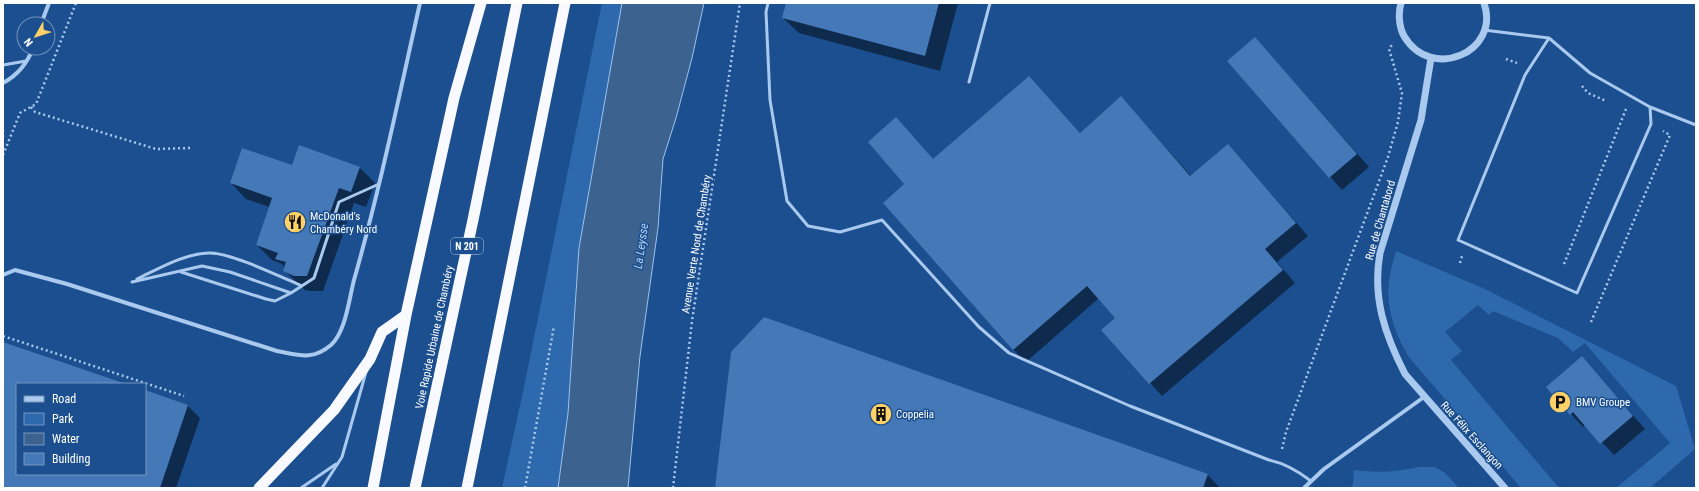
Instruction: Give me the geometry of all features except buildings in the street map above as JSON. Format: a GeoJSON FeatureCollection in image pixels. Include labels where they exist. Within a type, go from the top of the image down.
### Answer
{"type":"FeatureCollection","features":[{"type":"Feature","properties":{"kind":"highway"},"geometry":{"type":"LineString","coordinates":[[373,488],[406,315],[454,98],[481,3]]}},
{"type":"Feature","properties":{"kind":"highway","name":"Voie Rapide Urbaine de Chambéry"},"geometry":{"type":"LineString","coordinates":[[415,488],[471,228],[517,3]]}},
{"type":"Feature","properties":{"kind":"highway"},"geometry":{"type":"LineString","coordinates":[[468,488],[566,3]]}},
{"type":"Feature","properties":{"kind":"highway"},"geometry":{"type":"LineString","coordinates":[[260,488],[334,410],[370,359],[382,332],[406,315]]}},
{"type":"Feature","properties":{"kind":"street"},"geometry":{"type":"LineString","coordinates":[[44,16],[49,3]]}},
{"type":"Feature","properties":{"kind":"street"},"geometry":{"type":"LineString","coordinates":[[3,276],[16,270],[67,284],[277,351],[306,357],[316,355],[332,344],[338,336],[346,316],[380,184],[420,3]]}},
{"type":"Feature","properties":{"kind":"street"},"geometry":{"type":"LineString","coordinates":[[1401,3],[1399,20],[1402,33],[1409,44],[1419,53],[1431,58],[1446,60],[1460,56],[1472,49],[1481,37],[1484,30],[1486,16],[1484,3]]}},
{"type":"Feature","properties":{"kind":"street"},"geometry":{"type":"LineString","coordinates":[[3,83],[12,78],[28,61],[30,56]]}},
{"type":"Feature","properties":{"kind":"street","name":"Rue de Chantabord"},"geometry":{"type":"LineString","coordinates":[[1424,397],[1406,374],[1394,354],[1384,325],[1378,299],[1377,271],[1380,253],[1421,120],[1431,58]]}},
{"type":"Feature","properties":{"kind":"street"},"geometry":{"type":"LineString","coordinates":[[1304,488],[1324,469],[1424,397]]}},
{"type":"Feature","properties":{"kind":"street","name":"Rue Félix Esclangon"},"geometry":{"type":"LineString","coordinates":[[1424,397],[1505,488]]}},
{"type":"Feature","properties":{"kind":"lane"},"geometry":{"type":"LineString","coordinates":[[768,3],[766,12],[770,100],[787,201],[808,226],[840,232],[882,220],[979,327],[1009,353],[1130,406],[1269,460],[1278,462],[1299,472],[1311,481]]}},
{"type":"Feature","properties":{"kind":"lane"},"geometry":{"type":"LineString","coordinates":[[969,82],[990,3]]}},
{"type":"Feature","properties":{"kind":"lane"},"geometry":{"type":"LineString","coordinates":[[1484,30],[1549,38],[1590,73],[1650,107],[1696,125]]}},
{"type":"Feature","properties":{"kind":"lane"},"geometry":{"type":"LineString","coordinates":[[1549,38],[1525,75],[1458,240],[1577,293],[1651,124],[1650,107]]}},
{"type":"Feature","properties":{"kind":"lane"},"geometry":{"type":"LineString","coordinates":[[3,65],[28,61]]}},
{"type":"Feature","properties":{"kind":"lane"},"geometry":{"type":"LineString","coordinates":[[179,271],[276,301],[314,278],[339,202],[380,184]]}},
{"type":"Feature","properties":{"kind":"lane"},"geometry":{"type":"LineString","coordinates":[[291,293],[230,272],[202,266],[132,282],[187,257],[210,253],[228,256],[302,286]]}},
{"type":"Feature","properties":{"kind":"lane"},"geometry":{"type":"LineString","coordinates":[[322,488],[342,457],[370,359]]}},
{"type":"Feature","properties":{"kind":"lane"},"geometry":{"type":"LineString","coordinates":[[301,488],[338,463]]}},
{"type":"Feature","properties":{"kind":"path"},"geometry":{"type":"LineString","coordinates":[[3,155],[20,113],[36,104],[76,3]]}},
{"type":"Feature","properties":{"kind":"path","name":"Avenue Verte Nord de Chambéry"},"geometry":{"type":"LineString","coordinates":[[673,488],[692,321],[740,3]]}},
{"type":"Feature","properties":{"kind":"path"},"geometry":{"type":"LineString","coordinates":[[1278,462],[1286,432],[1388,157],[1398,122],[1402,93],[1389,49],[1402,33]]}},
{"type":"Feature","properties":{"kind":"path"},"geometry":{"type":"LineString","coordinates":[[31,107],[35,112],[156,149],[191,148]]}},
{"type":"Feature","properties":{"kind":"path"},"geometry":{"type":"LineString","coordinates":[[1564,264],[1626,109]]}},
{"type":"Feature","properties":{"kind":"path"},"geometry":{"type":"LineString","coordinates":[[3,130],[3,140]]}},
{"type":"Feature","properties":{"kind":"path"},"geometry":{"type":"LineString","coordinates":[[525,488],[554,326]]}},
{"type":"Feature","properties":{"kind":"path"},"geometry":{"type":"LineString","coordinates":[[3,336],[145,383]]}},
{"type":"Feature","properties":{"kind":"path"},"geometry":{"type":"LineString","coordinates":[[146,383],[184,396]]}},
{"type":"Feature","properties":{"kind":"green space"},"geometry":{"type":"Polygon","coordinates":[[[602,3],[622,3],[579,248],[568,413],[558,488],[502,488],[525,382],[602,3]]]}},
{"type":"Feature","properties":{"kind":"green space"},"geometry":{"type":"Polygon","coordinates":[[[1396,251],[1485,289],[1676,386],[1695,449],[1650,488],[1616,488],[1670,443],[1585,343],[1573,352],[1558,338],[1493,311],[1489,315],[1478,305],[1445,332],[1462,351],[1451,360],[1559,488],[1521,488],[1408,356],[1403,347],[1398,337],[1389,307],[1388,296],[1390,272],[1396,251]]]}},
{"type":"Feature","properties":{"kind":"green space"},"geometry":{"type":"Polygon","coordinates":[[[1419,467],[1435,467],[1445,473],[1459,488],[1349,488],[1353,485],[1354,470],[1386,472],[1419,467]]]}},
{"type":"Feature","properties":{"kind":"water","name":"La Leysse"},"geometry":{"type":"Polygon","coordinates":[[[622,3],[704,3],[692,58],[663,159],[658,228],[640,356],[628,488],[558,488],[568,413],[579,248],[622,3]]]}},
{"type":"Feature","properties":{"kind":"place","name":"McDonald's Chambéry Nord"},"geometry":{"type":"Point","coordinates":[295,222]}},
{"type":"Feature","properties":{"kind":"place","name":"BMV Groupe"},"geometry":{"type":"Point","coordinates":[1560,402]}},
{"type":"Feature","properties":{"kind":"place","name":"Coppelia"},"geometry":{"type":"Point","coordinates":[881,414]}}]}
